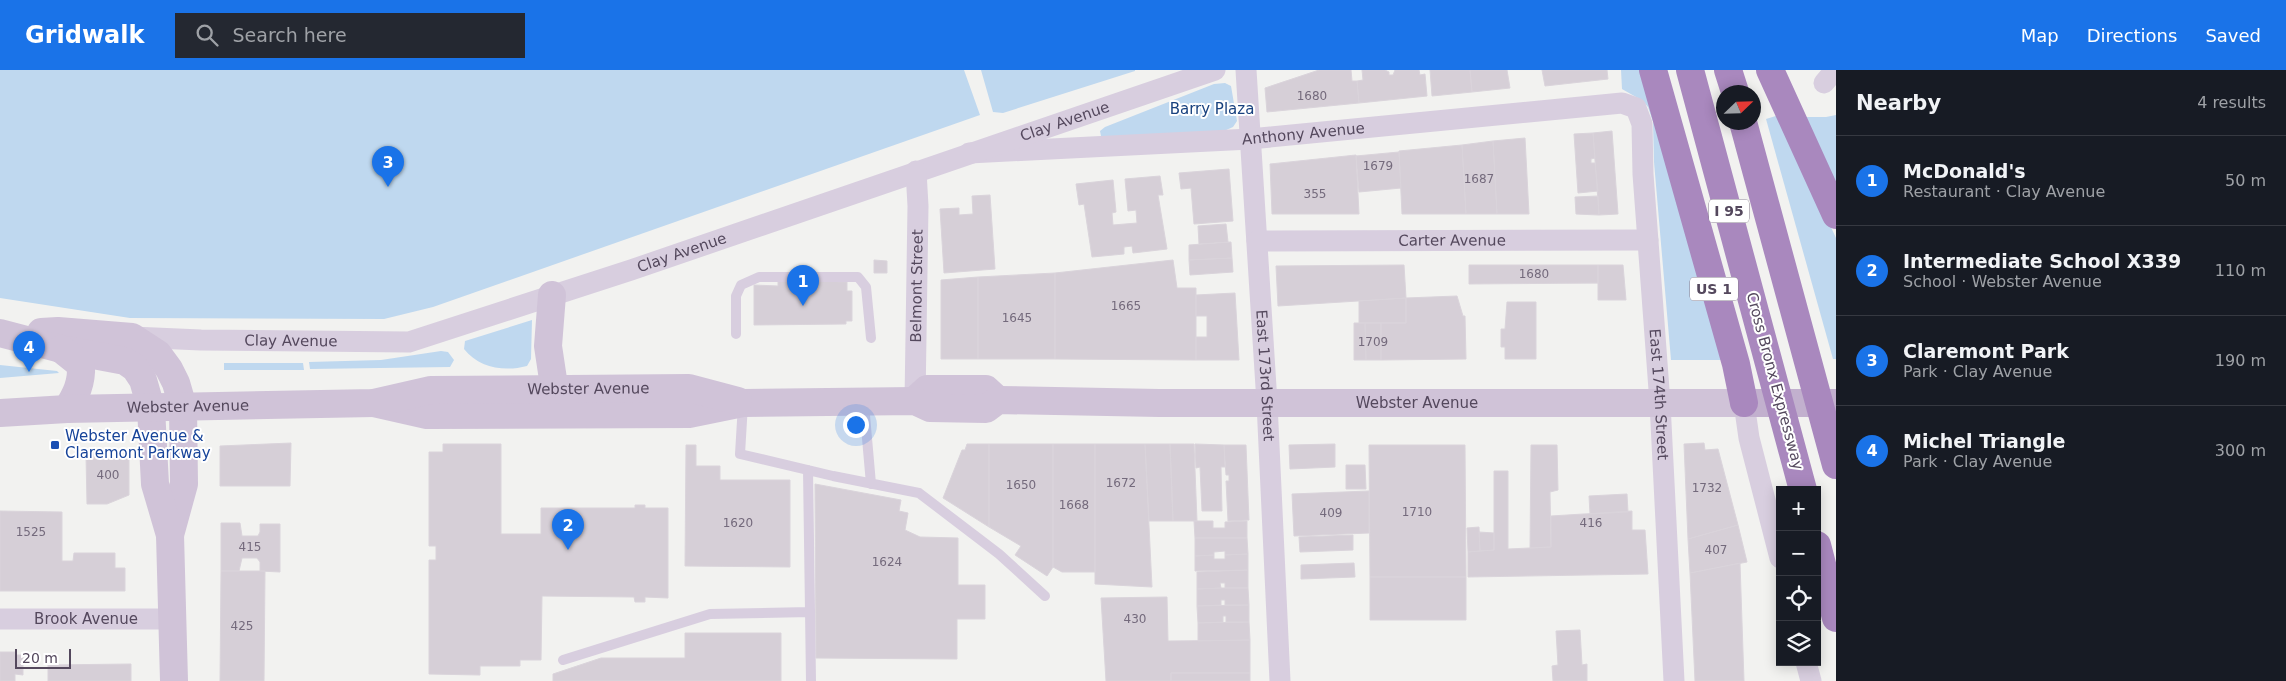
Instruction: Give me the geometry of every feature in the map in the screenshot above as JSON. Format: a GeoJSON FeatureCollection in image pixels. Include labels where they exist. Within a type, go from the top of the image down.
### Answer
{"type":"FeatureCollection","features":[{"type":"Feature","properties":{"kind":"highway","name":"US 1"},"geometry":{"type":"LineString","coordinates":[[1653,70],[1736,364],[1744,403]]}},
{"type":"Feature","properties":{"kind":"highway","name":"Cross Bronx Expressway"},"geometry":{"type":"LineString","coordinates":[[1690,70],[1768,352],[1802,486]]}},
{"type":"Feature","properties":{"kind":"highway"},"geometry":{"type":"LineString","coordinates":[[1728,70],[1732,85]]}},
{"type":"Feature","properties":{"kind":"highway"},"geometry":{"type":"LineString","coordinates":[[1770,70],[1836,215]]}},
{"type":"Feature","properties":{"kind":"highway","name":"I 95"},"geometry":{"type":"LineString","coordinates":[[1745,130],[1836,466]]}},
{"type":"Feature","properties":{"kind":"highway"},"geometry":{"type":"LineString","coordinates":[[1821,560],[1836,618]]}},
{"type":"Feature","properties":{"kind":"main road"},"geometry":{"type":"LineString","coordinates":[[552,295],[548,346],[556,402]]}},
{"type":"Feature","properties":{"kind":"main road","name":"Clay Avenue"},"geometry":{"type":"LineString","coordinates":[[1,333],[58,331],[132,337],[158,354],[176,383],[182,407],[184,484],[170,535]]}},
{"type":"Feature","properties":{"kind":"main road","name":"Clay Avenue"},"geometry":{"type":"LineString","coordinates":[[1,333],[61,349],[125,361],[135,368],[143,380],[150,408],[155,484],[170,535]]}},
{"type":"Feature","properties":{"kind":"main road"},"geometry":{"type":"LineString","coordinates":[[61,349],[80,365],[81,375],[77,394],[67,409]]}},
{"type":"Feature","properties":{"kind":"main road","name":"Webster Avenue"},"geometry":{"type":"LineString","coordinates":[[0,413],[67,409],[374,403],[427,415],[556,402],[689,414],[743,403],[915,401],[927,389],[986,389],[998,400],[1267,403],[1836,404]]}},
{"type":"Feature","properties":{"kind":"main road"},"geometry":{"type":"LineString","coordinates":[[170,535],[174,681]]}},
{"type":"Feature","properties":{"kind":"street","name":"Clay Avenue"},"geometry":{"type":"LineString","coordinates":[[132,337],[208,340],[409,342],[1215,70]]}},
{"type":"Feature","properties":{"kind":"street","name":"East 173rd Street"},"geometry":{"type":"LineString","coordinates":[[1246,70],[1267,403],[1280,681]]}},
{"type":"Feature","properties":{"kind":"street","name":"Anthony Avenue"},"geometry":{"type":"LineString","coordinates":[[969,154],[1250,139],[1622,103],[1636,108]]}},
{"type":"Feature","properties":{"kind":"street","name":"East 174th Street"},"geometry":{"type":"LineString","coordinates":[[1636,108],[1642,124],[1643,174],[1660,403],[1674,681]]}},
{"type":"Feature","properties":{"kind":"street","name":"Belmont Street"},"geometry":{"type":"LineString","coordinates":[[915,401],[918,206],[916,171]]}},
{"type":"Feature","properties":{"kind":"street","name":"Carter Avenue"},"geometry":{"type":"LineString","coordinates":[[1257,241],[1648,240]]}},
{"type":"Feature","properties":{"kind":"street"},"geometry":{"type":"LineString","coordinates":[[1744,403],[1749,438],[1776,543]]}},
{"type":"Feature","properties":{"kind":"street","name":"Brook Avenue"},"geometry":{"type":"LineString","coordinates":[[0,619],[173,620]]}},
{"type":"Feature","properties":{"kind":"street"},"geometry":{"type":"LineString","coordinates":[[1807,666],[1811,681]]}},
{"type":"Feature","properties":{"kind":"lane"},"geometry":{"type":"LineString","coordinates":[[736,334],[736,296],[742,286],[759,277],[858,277],[866,287],[871,338]]}},
{"type":"Feature","properties":{"kind":"lane"},"geometry":{"type":"LineString","coordinates":[[743,403],[740,454],[919,493],[999,554],[1045,596]]}},
{"type":"Feature","properties":{"kind":"lane"},"geometry":{"type":"LineString","coordinates":[[864,403],[871,484]]}},
{"type":"Feature","properties":{"kind":"lane"},"geometry":{"type":"LineString","coordinates":[[808,470],[811,681]]}},
{"type":"Feature","properties":{"kind":"lane"},"geometry":{"type":"LineString","coordinates":[[563,660],[710,614],[810,612]]}},
{"type":"Feature","properties":{"kind":"green space"},"geometry":{"type":"Polygon","coordinates":[[[0,70],[964,70],[980,115],[433,307],[384,319],[130,318],[0,298],[0,70]]]}},
{"type":"Feature","properties":{"kind":"green space"},"geometry":{"type":"Polygon","coordinates":[[[981,70],[1135,71],[1003,113],[993,112],[981,70]]]}},
{"type":"Feature","properties":{"kind":"green space"},"geometry":{"type":"Polygon","coordinates":[[[1621,70],[1642,70],[1721,360],[1671,360],[1654,162],[1653,122],[1648,107],[1643,101],[1622,89],[1621,70]]]}},
{"type":"Feature","properties":{"kind":"green space","name":"Barry Plaza"},"geometry":{"type":"Polygon","coordinates":[[[1225,83],[1231,86],[1237,121],[1233,127],[1224,131],[1109,139],[1101,136],[1100,131],[1105,127],[1214,84],[1225,83]]]}},
{"type":"Feature","properties":{"kind":"green space"},"geometry":{"type":"Polygon","coordinates":[[[1779,115],[1836,238],[1836,359],[1833,359],[1766,119],[1779,115]]]}},
{"type":"Feature","properties":{"kind":"green space"},"geometry":{"type":"Polygon","coordinates":[[[1836,115],[1836,193],[1801,117],[1836,115]]]}},
{"type":"Feature","properties":{"kind":"green space"},"geometry":{"type":"Polygon","coordinates":[[[532,320],[531,359],[527,366],[510,369],[492,367],[477,361],[464,349],[465,341],[532,320]]]}},
{"type":"Feature","properties":{"kind":"green space"},"geometry":{"type":"Polygon","coordinates":[[[441,351],[448,352],[454,360],[450,367],[310,369],[309,362],[381,360],[441,351]]]}},
{"type":"Feature","properties":{"kind":"green space"},"geometry":{"type":"Polygon","coordinates":[[[224,363],[303,363],[304,370],[224,370],[224,363]]]}},
{"type":"Feature","properties":{"kind":"green space"},"geometry":{"type":"Polygon","coordinates":[[[0,365],[57,371],[59,373],[0,378],[0,365]]]}},
{"type":"Feature","properties":{"kind":"building"},"geometry":{"type":"Polygon","coordinates":[[[1319,70],[1351,70],[1352,81],[1357,81],[1359,103],[1267,112],[1265,88],[1319,70]]]}},
{"type":"Feature","properties":{"kind":"building"},"geometry":{"type":"Polygon","coordinates":[[[1362,70],[1385,70],[1389,72],[1389,75],[1393,75],[1395,70],[1419,70],[1420,75],[1425,74],[1427,96],[1359,103],[1357,81],[1363,80],[1362,70]]]}},
{"type":"Feature","properties":{"kind":"building"},"geometry":{"type":"Polygon","coordinates":[[[1430,70],[1470,70],[1472,92],[1432,96],[1430,70]]]}},
{"type":"Feature","properties":{"kind":"building"},"geometry":{"type":"Polygon","coordinates":[[[1470,70],[1507,70],[1510,88],[1472,92],[1470,70]]]}},
{"type":"Feature","properties":{"kind":"building"},"geometry":{"type":"Polygon","coordinates":[[[1542,70],[1607,70],[1608,79],[1545,86],[1542,70]]]}},
{"type":"Feature","properties":{"kind":"building"},"geometry":{"type":"Polygon","coordinates":[[[1612,131],[1618,214],[1599,215],[1593,133],[1612,131]]]}},
{"type":"Feature","properties":{"kind":"building"},"geometry":{"type":"Polygon","coordinates":[[[1593,133],[1595,158],[1591,159],[1591,163],[1595,163],[1598,191],[1578,193],[1574,134],[1593,133]]]}},
{"type":"Feature","properties":{"kind":"building"},"geometry":{"type":"Polygon","coordinates":[[[1525,138],[1529,214],[1497,214],[1493,141],[1525,138]]]}},
{"type":"Feature","properties":{"kind":"building"},"geometry":{"type":"Polygon","coordinates":[[[1493,141],[1497,214],[1466,214],[1462,145],[1493,141]]]}},
{"type":"Feature","properties":{"kind":"building"},"geometry":{"type":"Polygon","coordinates":[[[1462,145],[1466,214],[1402,214],[1399,151],[1462,145]]]}},
{"type":"Feature","properties":{"kind":"building"},"geometry":{"type":"Polygon","coordinates":[[[1399,152],[1401,188],[1359,192],[1356,156],[1399,152]]]}},
{"type":"Feature","properties":{"kind":"building"},"geometry":{"type":"Polygon","coordinates":[[[1356,155],[1359,214],[1272,214],[1270,164],[1356,155]]]}},
{"type":"Feature","properties":{"kind":"building"},"geometry":{"type":"Polygon","coordinates":[[[1229,169],[1233,221],[1194,224],[1191,188],[1181,189],[1179,173],[1229,169]]]}},
{"type":"Feature","properties":{"kind":"building"},"geometry":{"type":"Polygon","coordinates":[[[1160,176],[1163,195],[1158,195],[1167,249],[1133,253],[1132,246],[1124,247],[1124,254],[1092,257],[1084,204],[1079,205],[1076,184],[1113,180],[1116,212],[1112,213],[1113,225],[1137,223],[1136,210],[1128,211],[1125,179],[1160,176]]]}},
{"type":"Feature","properties":{"kind":"building"},"geometry":{"type":"Polygon","coordinates":[[[990,195],[995,269],[944,273],[940,209],[959,208],[959,215],[973,214],[972,196],[990,195]]]}},
{"type":"Feature","properties":{"kind":"building"},"geometry":{"type":"Polygon","coordinates":[[[1598,196],[1599,215],[1576,214],[1575,197],[1598,196]]]}},
{"type":"Feature","properties":{"kind":"building"},"geometry":{"type":"Polygon","coordinates":[[[1226,224],[1228,242],[1199,244],[1198,226],[1226,224]]]}},
{"type":"Feature","properties":{"kind":"building"},"geometry":{"type":"Polygon","coordinates":[[[1231,242],[1232,258],[1189,260],[1189,245],[1231,242]]]}},
{"type":"Feature","properties":{"kind":"building"},"geometry":{"type":"Polygon","coordinates":[[[1232,258],[1233,272],[1190,275],[1189,260],[1232,258]]]}},
{"type":"Feature","properties":{"kind":"building"},"geometry":{"type":"Polygon","coordinates":[[[874,260],[887,261],[887,273],[874,273],[874,260]]]}},
{"type":"Feature","properties":{"kind":"building"},"geometry":{"type":"Polygon","coordinates":[[[1173,260],[1177,288],[1196,288],[1196,360],[1055,359],[1055,273],[1173,260]]]}},
{"type":"Feature","properties":{"kind":"building"},"geometry":{"type":"Polygon","coordinates":[[[1404,265],[1406,298],[1278,306],[1276,266],[1404,265]]]}},
{"type":"Feature","properties":{"kind":"building"},"geometry":{"type":"Polygon","coordinates":[[[1469,265],[1598,265],[1598,283],[1469,284],[1469,265]]]}},
{"type":"Feature","properties":{"kind":"building"},"geometry":{"type":"Polygon","coordinates":[[[1598,265],[1623,265],[1626,300],[1598,300],[1598,265]]]}},
{"type":"Feature","properties":{"kind":"building"},"geometry":{"type":"Polygon","coordinates":[[[1055,273],[1055,359],[978,359],[978,277],[1055,273]]]}},
{"type":"Feature","properties":{"kind":"building"},"geometry":{"type":"Polygon","coordinates":[[[978,277],[978,359],[941,359],[941,280],[978,277]]]}},
{"type":"Feature","properties":{"kind":"building"},"geometry":{"type":"Polygon","coordinates":[[[778,280],[847,282],[847,291],[852,291],[852,321],[846,321],[846,324],[754,325],[754,285],[778,286],[778,280]]]}},
{"type":"Feature","properties":{"kind":"building"},"geometry":{"type":"Polygon","coordinates":[[[1235,293],[1239,360],[1196,360],[1196,337],[1207,337],[1207,316],[1196,316],[1196,295],[1235,293]]]}},
{"type":"Feature","properties":{"kind":"building"},"geometry":{"type":"Polygon","coordinates":[[[1457,296],[1463,316],[1465,316],[1466,359],[1381,360],[1381,323],[1406,323],[1406,298],[1457,296]]]}},
{"type":"Feature","properties":{"kind":"building"},"geometry":{"type":"Polygon","coordinates":[[[1406,298],[1406,323],[1359,323],[1359,301],[1406,298]]]}},
{"type":"Feature","properties":{"kind":"building"},"geometry":{"type":"Polygon","coordinates":[[[1507,302],[1536,302],[1536,359],[1505,359],[1505,347],[1501,347],[1501,329],[1505,329],[1507,302]]]}},
{"type":"Feature","properties":{"kind":"building"},"geometry":{"type":"Polygon","coordinates":[[[1354,323],[1365,323],[1366,360],[1354,360],[1354,323]]]}},
{"type":"Feature","properties":{"kind":"building"},"geometry":{"type":"Polygon","coordinates":[[[1365,323],[1381,323],[1381,360],[1366,360],[1365,323]]]}},
{"type":"Feature","properties":{"kind":"building"},"geometry":{"type":"Polygon","coordinates":[[[291,443],[290,486],[220,486],[220,446],[291,443]]]}},
{"type":"Feature","properties":{"kind":"building"},"geometry":{"type":"Polygon","coordinates":[[[1704,443],[1705,450],[1718,449],[1738,525],[1688,539],[1684,444],[1704,443]]]}},
{"type":"Feature","properties":{"kind":"building"},"geometry":{"type":"Polygon","coordinates":[[[443,444],[501,444],[501,534],[541,534],[541,508],[635,508],[635,505],[645,505],[645,508],[668,508],[668,598],[645,597],[645,602],[635,602],[634,597],[542,596],[541,660],[520,660],[520,666],[480,666],[480,675],[429,674],[429,560],[436,560],[436,546],[429,546],[429,452],[443,452],[443,444]]]}},
{"type":"Feature","properties":{"kind":"building"},"geometry":{"type":"Polygon","coordinates":[[[967,444],[989,444],[989,527],[943,498],[962,450],[965,450],[967,444]]]}},
{"type":"Feature","properties":{"kind":"building"},"geometry":{"type":"Polygon","coordinates":[[[989,444],[1053,444],[1053,567],[1047,576],[1015,555],[1021,546],[989,527],[989,444]]]}},
{"type":"Feature","properties":{"kind":"building"},"geometry":{"type":"Polygon","coordinates":[[[1053,444],[1095,444],[1095,572],[1062,572],[1053,567],[1053,444]]]}},
{"type":"Feature","properties":{"kind":"building"},"geometry":{"type":"Polygon","coordinates":[[[1095,444],[1145,444],[1152,587],[1095,584],[1095,444]]]}},
{"type":"Feature","properties":{"kind":"building"},"geometry":{"type":"Polygon","coordinates":[[[1145,444],[1170,444],[1173,521],[1149,521],[1145,444]]]}},
{"type":"Feature","properties":{"kind":"building"},"geometry":{"type":"Polygon","coordinates":[[[1170,444],[1194,444],[1197,521],[1173,521],[1170,444]]]}},
{"type":"Feature","properties":{"kind":"building"},"geometry":{"type":"Polygon","coordinates":[[[1195,444],[1224,445],[1225,467],[1221,467],[1222,511],[1202,511],[1200,467],[1196,468],[1195,444]]]}},
{"type":"Feature","properties":{"kind":"building"},"geometry":{"type":"Polygon","coordinates":[[[1335,444],[1335,467],[1290,469],[1289,445],[1335,444]]]}},
{"type":"Feature","properties":{"kind":"building"},"geometry":{"type":"Polygon","coordinates":[[[686,445],[696,445],[696,466],[720,466],[720,480],[790,480],[790,567],[685,566],[686,445]]]}},
{"type":"Feature","properties":{"kind":"building"},"geometry":{"type":"Polygon","coordinates":[[[1224,445],[1246,445],[1249,520],[1228,521],[1226,481],[1229,481],[1229,475],[1226,475],[1224,445]]]}},
{"type":"Feature","properties":{"kind":"building"},"geometry":{"type":"Polygon","coordinates":[[[1369,445],[1465,445],[1466,577],[1370,577],[1369,445]]]}},
{"type":"Feature","properties":{"kind":"building"},"geometry":{"type":"Polygon","coordinates":[[[1531,445],[1557,445],[1558,490],[1550,492],[1551,547],[1530,548],[1531,445]]]}},
{"type":"Feature","properties":{"kind":"building"},"geometry":{"type":"Polygon","coordinates":[[[108,451],[129,453],[129,495],[107,504],[87,504],[86,455],[88,453],[108,451]]]}},
{"type":"Feature","properties":{"kind":"building"},"geometry":{"type":"Polygon","coordinates":[[[1346,465],[1365,465],[1366,489],[1346,489],[1346,465]]]}},
{"type":"Feature","properties":{"kind":"building"},"geometry":{"type":"Polygon","coordinates":[[[1494,471],[1508,471],[1508,549],[1551,547],[1551,516],[1632,511],[1632,530],[1645,530],[1648,574],[1468,577],[1468,552],[1494,550],[1494,471]]]}},
{"type":"Feature","properties":{"kind":"building"},"geometry":{"type":"Polygon","coordinates":[[[815,484],[901,500],[899,511],[908,513],[905,530],[920,537],[958,538],[958,585],[985,585],[985,619],[957,619],[957,659],[816,658],[815,484]]]}},
{"type":"Feature","properties":{"kind":"building"},"geometry":{"type":"Polygon","coordinates":[[[1369,491],[1369,533],[1294,536],[1292,494],[1369,491]]]}},
{"type":"Feature","properties":{"kind":"building"},"geometry":{"type":"Polygon","coordinates":[[[1627,494],[1628,512],[1590,514],[1589,496],[1627,494]]]}},
{"type":"Feature","properties":{"kind":"building"},"geometry":{"type":"Polygon","coordinates":[[[0,511],[62,512],[62,561],[73,561],[74,553],[115,553],[115,568],[125,568],[125,591],[0,591],[0,511]]]}},
{"type":"Feature","properties":{"kind":"building"},"geometry":{"type":"Polygon","coordinates":[[[1194,521],[1213,521],[1213,528],[1225,528],[1225,522],[1247,521],[1247,538],[1195,538],[1194,521]]]}},
{"type":"Feature","properties":{"kind":"building"},"geometry":{"type":"Polygon","coordinates":[[[221,523],[240,523],[242,536],[258,536],[260,524],[280,524],[280,572],[260,571],[260,562],[257,558],[242,558],[239,571],[221,571],[221,523]]]}},
{"type":"Feature","properties":{"kind":"building"},"geometry":{"type":"Polygon","coordinates":[[[1738,525],[1747,562],[1690,573],[1688,539],[1738,525]]]}},
{"type":"Feature","properties":{"kind":"building"},"geometry":{"type":"Polygon","coordinates":[[[1479,527],[1480,551],[1468,552],[1467,528],[1479,527]]]}},
{"type":"Feature","properties":{"kind":"building"},"geometry":{"type":"Polygon","coordinates":[[[1479,532],[1494,533],[1494,550],[1480,551],[1479,532]]]}},
{"type":"Feature","properties":{"kind":"building"},"geometry":{"type":"Polygon","coordinates":[[[1353,535],[1353,550],[1300,552],[1299,537],[1353,535]]]}},
{"type":"Feature","properties":{"kind":"building"},"geometry":{"type":"Polygon","coordinates":[[[1195,538],[1247,538],[1248,554],[1225,555],[1225,551],[1214,552],[1214,555],[1195,556],[1195,538]]]}},
{"type":"Feature","properties":{"kind":"building"},"geometry":{"type":"Polygon","coordinates":[[[1248,554],[1248,570],[1195,571],[1195,556],[1214,555],[1214,559],[1225,559],[1225,555],[1248,554]]]}},
{"type":"Feature","properties":{"kind":"building"},"geometry":{"type":"Polygon","coordinates":[[[1354,563],[1355,577],[1301,579],[1301,565],[1354,563]]]}},
{"type":"Feature","properties":{"kind":"building"},"geometry":{"type":"Polygon","coordinates":[[[1740,563],[1744,681],[1695,681],[1690,573],[1740,563]]]}},
{"type":"Feature","properties":{"kind":"building"},"geometry":{"type":"Polygon","coordinates":[[[1248,570],[1248,588],[1225,588],[1225,583],[1220,583],[1221,588],[1197,589],[1197,572],[1248,570]]]}},
{"type":"Feature","properties":{"kind":"building"},"geometry":{"type":"Polygon","coordinates":[[[221,571],[265,571],[264,681],[220,681],[221,571]]]}},
{"type":"Feature","properties":{"kind":"building"},"geometry":{"type":"Polygon","coordinates":[[[1370,577],[1466,577],[1466,620],[1370,620],[1370,577]]]}},
{"type":"Feature","properties":{"kind":"building"},"geometry":{"type":"Polygon","coordinates":[[[1248,588],[1249,605],[1225,605],[1225,600],[1221,600],[1221,605],[1197,606],[1197,589],[1248,588]]]}},
{"type":"Feature","properties":{"kind":"building"},"geometry":{"type":"Polygon","coordinates":[[[1167,597],[1168,641],[1250,640],[1250,673],[1171,673],[1171,681],[1106,681],[1101,598],[1167,597]]]}},
{"type":"Feature","properties":{"kind":"building"},"geometry":{"type":"Polygon","coordinates":[[[1249,605],[1249,622],[1226,622],[1226,616],[1223,616],[1223,622],[1198,623],[1197,606],[1249,605]]]}},
{"type":"Feature","properties":{"kind":"building"},"geometry":{"type":"Polygon","coordinates":[[[1249,622],[1250,640],[1198,641],[1198,623],[1249,622]]]}},
{"type":"Feature","properties":{"kind":"building"},"geometry":{"type":"Polygon","coordinates":[[[1580,630],[1582,665],[1587,664],[1587,681],[1553,681],[1552,666],[1558,665],[1556,631],[1580,630]]]}},
{"type":"Feature","properties":{"kind":"building"},"geometry":{"type":"Polygon","coordinates":[[[685,633],[781,633],[781,681],[553,681],[553,674],[601,658],[685,658],[685,633]]]}},
{"type":"Feature","properties":{"kind":"building"},"geometry":{"type":"Polygon","coordinates":[[[0,652],[15,652],[15,655],[23,655],[23,675],[15,674],[15,681],[0,681],[0,652]]]}},
{"type":"Feature","properties":{"kind":"building"},"geometry":{"type":"Polygon","coordinates":[[[131,664],[131,681],[48,681],[48,665],[131,664]]]}},
{"type":"Feature","properties":{"kind":"building"},"geometry":{"type":"Polygon","coordinates":[[[1171,673],[1250,673],[1250,681],[1171,681],[1171,673]]]}},
{"type":"Feature","properties":{"kind":"place","name":"Claremont Park"},"geometry":{"type":"Point","coordinates":[388,187]}},
{"type":"Feature","properties":{"kind":"place","name":"McDonald's"},"geometry":{"type":"Point","coordinates":[803,306]}},
{"type":"Feature","properties":{"kind":"place","name":"Michel Triangle"},"geometry":{"type":"Point","coordinates":[29,372]}},
{"type":"Feature","properties":{"kind":"place","name":"Webster Avenue & Claremont Parkway"},"geometry":{"type":"Point","coordinates":[55,445]}},
{"type":"Feature","properties":{"kind":"place","name":"Intermediate School X339"},"geometry":{"type":"Point","coordinates":[568,550]}}]}
